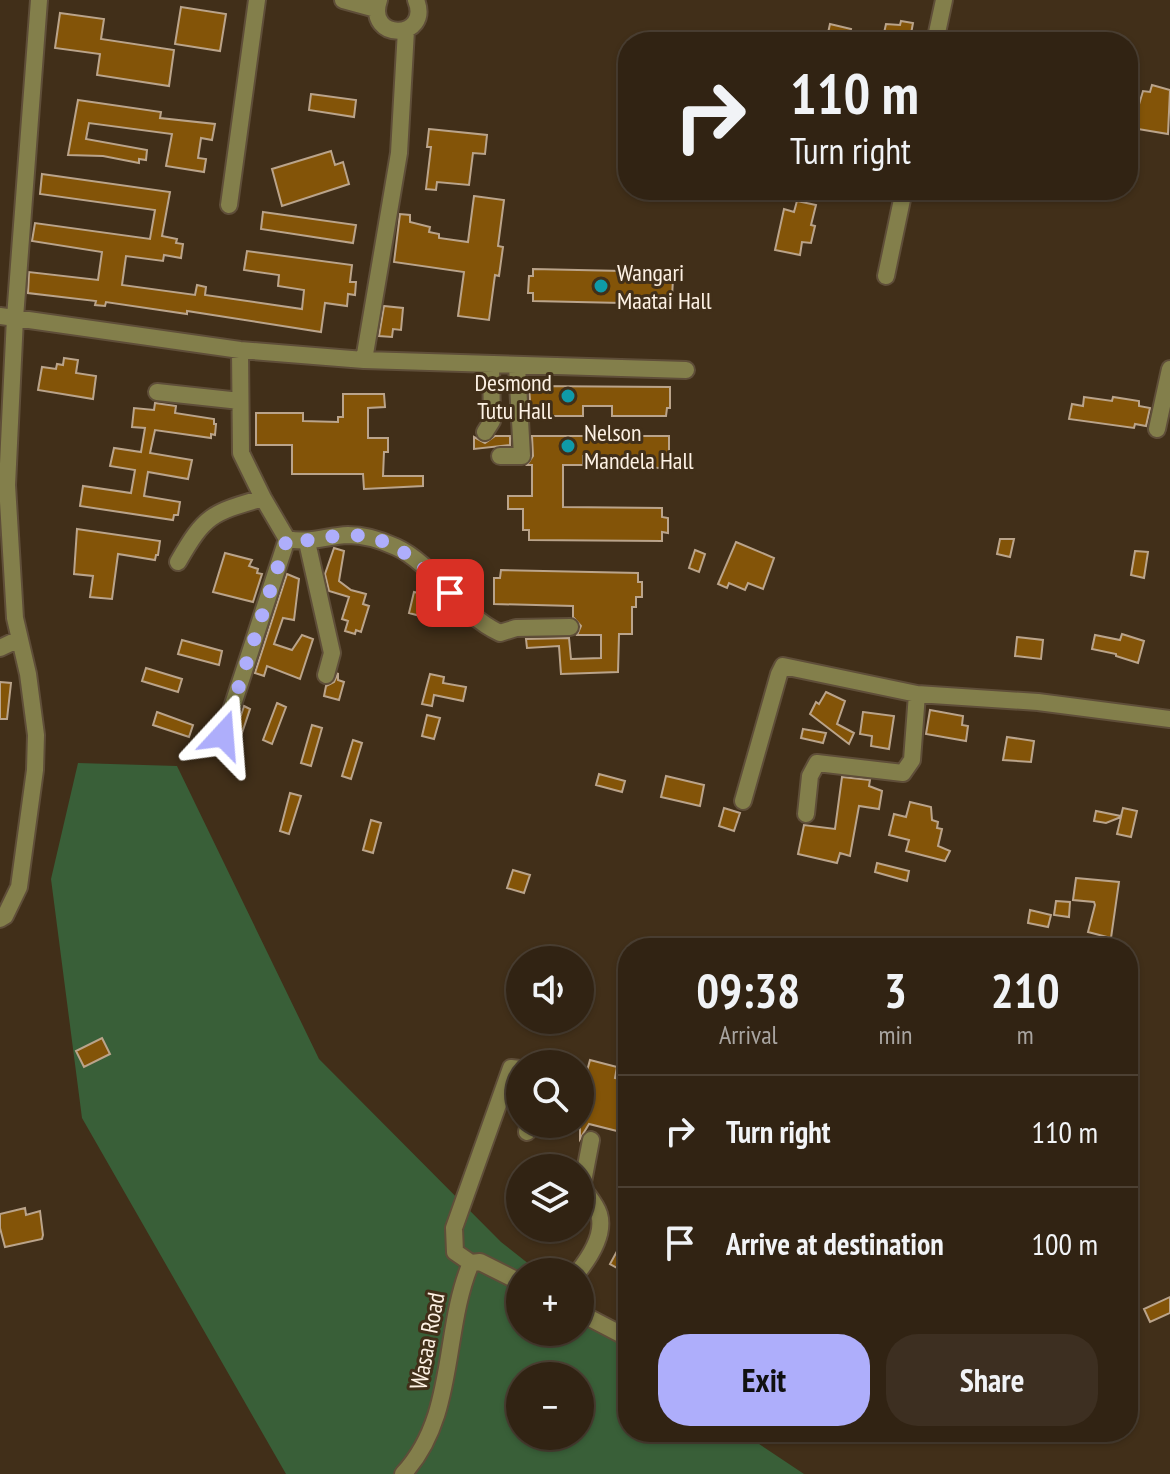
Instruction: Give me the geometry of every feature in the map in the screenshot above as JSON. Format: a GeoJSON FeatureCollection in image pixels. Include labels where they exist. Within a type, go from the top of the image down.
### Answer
{"type":"FeatureCollection","features":[{"type":"Feature","properties":{"kind":"street"},"geometry":{"type":"LineString","coordinates":[[0,919],[5,916],[19,887],[35,770],[36,735],[28,674],[19,639],[7,621],[7,485],[8,317],[39,0]]}},
{"type":"Feature","properties":{"kind":"street"},"geometry":{"type":"LineString","coordinates":[[229,205],[257,0]]}},
{"type":"Feature","properties":{"kind":"street"},"geometry":{"type":"LineString","coordinates":[[343,0],[378,5],[380,22],[399,31],[406,30],[417,20],[416,0]]}},
{"type":"Feature","properties":{"kind":"street"},"geometry":{"type":"LineString","coordinates":[[937,32],[944,0]]}},
{"type":"Feature","properties":{"kind":"street"},"geometry":{"type":"LineString","coordinates":[[364,360],[399,153],[406,30]]}},
{"type":"Feature","properties":{"kind":"street"},"geometry":{"type":"LineString","coordinates":[[886,276],[902,200]]}},
{"type":"Feature","properties":{"kind":"street"},"geometry":{"type":"LineString","coordinates":[[8,317],[240,350],[364,360],[686,370]]}},
{"type":"Feature","properties":{"kind":"street"},"geometry":{"type":"LineString","coordinates":[[223,735],[287,539],[241,453],[240,350]]}},
{"type":"Feature","properties":{"kind":"street"},"geometry":{"type":"LineString","coordinates":[[485,432],[491,425],[493,414],[491,365]]}},
{"type":"Feature","properties":{"kind":"street"},"geometry":{"type":"LineString","coordinates":[[500,456],[522,456],[517,366]]}},
{"type":"Feature","properties":{"kind":"street"},"geometry":{"type":"LineString","coordinates":[[1157,429],[1170,369]]}},
{"type":"Feature","properties":{"kind":"street"},"geometry":{"type":"LineString","coordinates":[[157,392],[240,401]]}},
{"type":"Feature","properties":{"kind":"street"},"geometry":{"type":"LineString","coordinates":[[178,562],[197,529],[208,519],[220,511],[263,498]]}},
{"type":"Feature","properties":{"kind":"street"},"geometry":{"type":"LineString","coordinates":[[287,539],[307,542],[349,535],[378,540],[399,548],[415,558],[481,622],[500,633],[516,628],[570,627]]}},
{"type":"Feature","properties":{"kind":"street"},"geometry":{"type":"LineString","coordinates":[[307,542],[332,653],[326,675]]}},
{"type":"Feature","properties":{"kind":"street"},"geometry":{"type":"LineString","coordinates":[[0,648],[19,639]]}},
{"type":"Feature","properties":{"kind":"street"},"geometry":{"type":"LineString","coordinates":[[743,801],[783,666],[917,694],[1038,702],[1170,719]]}},
{"type":"Feature","properties":{"kind":"street"},"geometry":{"type":"LineString","coordinates":[[806,814],[810,776],[817,763],[903,773],[912,760],[917,694]]}},
{"type":"Feature","properties":{"kind":"street"},"geometry":{"type":"LineString","coordinates":[[506,1082],[454,1228],[455,1252],[471,1263],[480,1262],[506,1275]]}},
{"type":"Feature","properties":{"kind":"street"},"geometry":{"type":"LineString","coordinates":[[588,1258],[599,1230],[599,1212],[582,1187],[591,1140]]}},
{"type":"Feature","properties":{"kind":"street","name":"Wasaa Road"},"geometry":{"type":"LineString","coordinates":[[403,1474],[414,1463],[430,1431],[447,1381],[460,1289],[471,1263]]}},
{"type":"Feature","properties":{"kind":"street"},"geometry":{"type":"LineString","coordinates":[[594,1320],[618,1333]]}},
{"type":"Feature","properties":{"kind":"green space"},"geometry":{"type":"Polygon","coordinates":[[[78,763],[177,766],[319,1059],[501,1242],[521,1258],[506,1258],[506,1346],[594,1346],[594,1315],[618,1334],[618,1442],[756,1442],[804,1474],[286,1474],[82,1118],[51,879],[78,763]]]}},
{"type":"Feature","properties":{"kind":"building"},"geometry":{"type":"Polygon","coordinates":[[[181,7],[226,14],[220,51],[175,44],[181,7]]]}},
{"type":"Feature","properties":{"kind":"building"},"geometry":{"type":"Polygon","coordinates":[[[60,13],[104,19],[101,39],[174,50],[169,86],[97,75],[100,54],[55,48],[60,13]]]}},
{"type":"Feature","properties":{"kind":"building"},"geometry":{"type":"Polygon","coordinates":[[[901,21],[913,23],[911,32],[884,32],[886,24],[900,25],[901,21]]]}},
{"type":"Feature","properties":{"kind":"building"},"geometry":{"type":"Polygon","coordinates":[[[830,24],[851,29],[850,32],[828,32],[830,24]]]}},
{"type":"Feature","properties":{"kind":"building"},"geometry":{"type":"Polygon","coordinates":[[[1152,85],[1170,90],[1168,134],[1138,129],[1138,108],[1143,91],[1150,92],[1152,85]]]}},
{"type":"Feature","properties":{"kind":"building"},"geometry":{"type":"Polygon","coordinates":[[[311,94],[356,100],[354,117],[309,110],[311,94]]]}},
{"type":"Feature","properties":{"kind":"building"},"geometry":{"type":"Polygon","coordinates":[[[78,100],[161,112],[160,118],[215,124],[212,140],[201,138],[198,158],[206,159],[204,172],[166,166],[172,134],[89,123],[86,139],[147,150],[146,160],[139,159],[139,163],[103,156],[68,155],[78,100]]]}},
{"type":"Feature","properties":{"kind":"building"},"geometry":{"type":"Polygon","coordinates":[[[429,129],[487,135],[485,154],[473,153],[469,185],[437,182],[436,190],[426,189],[431,147],[427,147],[429,129]]]}},
{"type":"Feature","properties":{"kind":"building"},"geometry":{"type":"Polygon","coordinates":[[[331,151],[335,165],[343,162],[349,184],[282,206],[272,169],[331,151]]]}},
{"type":"Feature","properties":{"kind":"building"},"geometry":{"type":"Polygon","coordinates":[[[42,174],[170,192],[162,236],[177,239],[176,243],[183,244],[181,258],[164,255],[163,261],[126,256],[122,285],[195,295],[197,285],[206,287],[205,295],[302,309],[304,290],[278,286],[279,275],[244,270],[247,251],[352,265],[350,282],[356,282],[355,295],[348,294],[347,306],[325,303],[321,332],[187,311],[187,314],[106,302],[105,306],[95,305],[96,301],[28,293],[29,272],[98,280],[102,252],[32,241],[35,223],[150,239],[155,210],[40,194],[42,174]]]}},
{"type":"Feature","properties":{"kind":"building"},"geometry":{"type":"Polygon","coordinates":[[[474,196],[504,200],[498,246],[503,247],[499,276],[495,275],[489,320],[458,316],[464,272],[394,262],[400,214],[410,215],[410,222],[430,227],[429,232],[439,234],[439,238],[468,242],[474,196]]]}},
{"type":"Feature","properties":{"kind":"building"},"geometry":{"type":"Polygon","coordinates":[[[797,201],[816,205],[811,243],[802,242],[800,255],[775,250],[784,209],[794,212],[797,201]]]}},
{"type":"Feature","properties":{"kind":"building"},"geometry":{"type":"Polygon","coordinates":[[[263,212],[356,225],[353,243],[261,229],[263,212]]]}},
{"type":"Feature","properties":{"kind":"building","name":"Wangari Maatai Hall"},"geometry":{"type":"Polygon","coordinates":[[[533,269],[668,272],[668,279],[673,279],[672,297],[668,296],[667,304],[533,301],[533,293],[528,293],[529,276],[533,276],[533,269]]]}},
{"type":"Feature","properties":{"kind":"building"},"geometry":{"type":"Polygon","coordinates":[[[384,306],[403,308],[401,330],[393,329],[392,337],[379,336],[384,306]]]}},
{"type":"Feature","properties":{"kind":"building"},"geometry":{"type":"Polygon","coordinates":[[[64,358],[78,360],[76,373],[96,376],[93,399],[38,390],[42,367],[56,369],[57,364],[63,365],[64,358]]]}},
{"type":"Feature","properties":{"kind":"building"},"geometry":{"type":"Polygon","coordinates":[[[529,386],[670,387],[670,408],[667,408],[666,416],[612,416],[612,406],[583,406],[583,416],[531,416],[529,386]]]}},
{"type":"Feature","properties":{"kind":"building"},"geometry":{"type":"Polygon","coordinates":[[[343,394],[384,394],[385,407],[368,408],[368,438],[388,438],[383,476],[423,476],[423,486],[364,489],[363,474],[292,474],[292,445],[256,445],[256,413],[303,413],[303,421],[338,422],[338,417],[343,417],[343,394]]]}},
{"type":"Feature","properties":{"kind":"building"},"geometry":{"type":"Polygon","coordinates":[[[1084,397],[1139,401],[1139,406],[1150,408],[1146,426],[1135,424],[1134,428],[1069,419],[1072,404],[1083,406],[1084,397]]]}},
{"type":"Feature","properties":{"kind":"building"},"geometry":{"type":"Polygon","coordinates":[[[155,403],[176,406],[175,413],[214,419],[216,424],[215,435],[211,434],[211,438],[155,430],[150,453],[192,460],[188,479],[148,472],[144,496],[180,502],[178,515],[174,515],[173,520],[80,506],[83,486],[131,493],[135,470],[110,466],[114,448],[141,452],[145,428],[132,427],[134,408],[154,410],[155,403]]]}},
{"type":"Feature","properties":{"kind":"building"},"geometry":{"type":"Polygon","coordinates":[[[495,436],[510,436],[510,445],[474,449],[474,437],[485,443],[495,436]]]}},
{"type":"Feature","properties":{"kind":"building"},"geometry":{"type":"Polygon","coordinates":[[[532,436],[669,436],[666,468],[611,467],[611,456],[583,456],[583,465],[563,465],[563,507],[662,508],[662,517],[668,518],[668,533],[662,532],[662,541],[529,540],[529,530],[523,530],[523,509],[508,509],[508,496],[532,496],[532,465],[527,465],[533,456],[532,436]]]}},
{"type":"Feature","properties":{"kind":"building"},"geometry":{"type":"Polygon","coordinates":[[[77,529],[160,541],[158,555],[155,560],[118,554],[112,599],[90,597],[93,576],[74,574],[77,529]]]}},
{"type":"Feature","properties":{"kind":"building"},"geometry":{"type":"Polygon","coordinates":[[[1000,539],[1014,539],[1010,557],[997,554],[1000,539]]]}},
{"type":"Feature","properties":{"kind":"building"},"geometry":{"type":"Polygon","coordinates":[[[736,542],[774,558],[763,589],[748,583],[745,590],[729,583],[727,588],[718,584],[736,542]]]}},
{"type":"Feature","properties":{"kind":"building"},"geometry":{"type":"Polygon","coordinates":[[[334,548],[344,551],[339,581],[351,590],[366,594],[363,604],[369,606],[361,632],[356,630],[355,634],[345,631],[348,621],[342,619],[349,597],[329,591],[325,574],[334,548]]]}},
{"type":"Feature","properties":{"kind":"building"},"geometry":{"type":"Polygon","coordinates":[[[695,550],[705,554],[699,572],[689,568],[695,550]]]}},
{"type":"Feature","properties":{"kind":"building"},"geometry":{"type":"Polygon","coordinates":[[[1135,551],[1148,552],[1144,578],[1131,575],[1135,551]]]}},
{"type":"Feature","properties":{"kind":"building"},"geometry":{"type":"Polygon","coordinates":[[[225,553],[252,560],[249,566],[262,574],[253,602],[213,592],[225,553]]]}},
{"type":"Feature","properties":{"kind":"building"},"geometry":{"type":"Polygon","coordinates":[[[501,570],[638,573],[638,582],[642,582],[642,597],[636,597],[636,607],[632,607],[632,634],[619,634],[618,672],[561,674],[559,646],[527,648],[526,639],[569,638],[571,659],[601,658],[601,635],[577,635],[581,626],[573,617],[573,606],[494,604],[494,578],[500,578],[501,570]]]}},
{"type":"Feature","properties":{"kind":"building"},"geometry":{"type":"Polygon","coordinates":[[[287,574],[299,579],[294,620],[283,618],[274,644],[292,650],[302,635],[313,639],[300,679],[267,666],[264,676],[255,673],[287,574]]]}},
{"type":"Feature","properties":{"kind":"building"},"geometry":{"type":"Polygon","coordinates":[[[414,592],[440,598],[453,612],[450,624],[409,613],[414,592]]]}},
{"type":"Feature","properties":{"kind":"building"},"geometry":{"type":"Polygon","coordinates":[[[1122,634],[1144,641],[1138,663],[1092,649],[1095,635],[1120,640],[1122,634]]]}},
{"type":"Feature","properties":{"kind":"building"},"geometry":{"type":"Polygon","coordinates":[[[1017,637],[1043,640],[1041,659],[1015,656],[1017,637]]]}},
{"type":"Feature","properties":{"kind":"building"},"geometry":{"type":"Polygon","coordinates":[[[182,640],[222,651],[219,665],[178,654],[182,640]]]}},
{"type":"Feature","properties":{"kind":"building"},"geometry":{"type":"Polygon","coordinates":[[[146,668],[182,679],[178,692],[142,681],[146,668]]]}},
{"type":"Feature","properties":{"kind":"building"},"geometry":{"type":"Polygon","coordinates":[[[338,673],[338,680],[344,682],[339,700],[324,696],[326,686],[334,682],[338,673]]]}},
{"type":"Feature","properties":{"kind":"building"},"geometry":{"type":"Polygon","coordinates":[[[430,674],[444,677],[443,683],[466,687],[463,701],[434,695],[432,706],[422,704],[430,674]]]}},
{"type":"Feature","properties":{"kind":"building"},"geometry":{"type":"Polygon","coordinates":[[[0,682],[11,683],[7,719],[0,719],[0,682]]]}},
{"type":"Feature","properties":{"kind":"building"},"geometry":{"type":"Polygon","coordinates":[[[826,692],[845,701],[837,724],[854,733],[849,744],[810,714],[826,692]]]}},
{"type":"Feature","properties":{"kind":"building"},"geometry":{"type":"Polygon","coordinates":[[[277,703],[286,707],[272,744],[263,740],[277,703]]]}},
{"type":"Feature","properties":{"kind":"building"},"geometry":{"type":"Polygon","coordinates":[[[244,706],[250,709],[240,739],[234,737],[244,706]]]}},
{"type":"Feature","properties":{"kind":"building"},"geometry":{"type":"Polygon","coordinates":[[[930,710],[963,716],[962,725],[968,726],[966,741],[926,734],[930,710]]]}},
{"type":"Feature","properties":{"kind":"building"},"geometry":{"type":"Polygon","coordinates":[[[157,712],[193,725],[189,737],[153,725],[157,712]]]}},
{"type":"Feature","properties":{"kind":"building"},"geometry":{"type":"Polygon","coordinates":[[[863,712],[894,716],[889,749],[871,746],[872,736],[860,734],[863,712]]]}},
{"type":"Feature","properties":{"kind":"building"},"geometry":{"type":"Polygon","coordinates":[[[427,715],[440,718],[434,739],[422,736],[427,715]]]}},
{"type":"Feature","properties":{"kind":"building"},"geometry":{"type":"Polygon","coordinates":[[[312,725],[322,728],[311,766],[301,763],[312,725]]]}},
{"type":"Feature","properties":{"kind":"building"},"geometry":{"type":"Polygon","coordinates":[[[803,729],[826,733],[823,743],[801,738],[803,729]]]}},
{"type":"Feature","properties":{"kind":"building"},"geometry":{"type":"Polygon","coordinates":[[[1007,737],[1034,741],[1031,762],[1003,760],[1007,737]]]}},
{"type":"Feature","properties":{"kind":"building"},"geometry":{"type":"Polygon","coordinates":[[[353,740],[362,743],[351,779],[342,776],[353,740]]]}},
{"type":"Feature","properties":{"kind":"building"},"geometry":{"type":"Polygon","coordinates":[[[599,774],[625,781],[622,792],[596,785],[599,774]]]}},
{"type":"Feature","properties":{"kind":"building"},"geometry":{"type":"Polygon","coordinates":[[[666,776],[704,785],[700,806],[661,797],[666,776]]]}},
{"type":"Feature","properties":{"kind":"building"},"geometry":{"type":"Polygon","coordinates":[[[842,777],[870,780],[869,786],[882,791],[879,809],[859,806],[850,856],[840,853],[837,863],[798,854],[804,825],[835,829],[842,777]]]}},
{"type":"Feature","properties":{"kind":"building"},"geometry":{"type":"Polygon","coordinates":[[[290,793],[301,796],[289,834],[280,831],[290,793]]]}},
{"type":"Feature","properties":{"kind":"building"},"geometry":{"type":"Polygon","coordinates":[[[910,802],[931,807],[932,820],[938,822],[937,828],[942,829],[938,846],[950,851],[945,861],[906,851],[909,840],[889,835],[894,814],[906,817],[910,802]]]}},
{"type":"Feature","properties":{"kind":"building"},"geometry":{"type":"Polygon","coordinates":[[[724,808],[740,813],[734,831],[719,826],[724,808]]]}},
{"type":"Feature","properties":{"kind":"building"},"geometry":{"type":"Polygon","coordinates":[[[1123,808],[1137,811],[1131,837],[1117,834],[1121,817],[1106,823],[1094,821],[1096,811],[1121,816],[1123,808]]]}},
{"type":"Feature","properties":{"kind":"building"},"geometry":{"type":"Polygon","coordinates":[[[371,820],[381,823],[373,853],[363,850],[371,820]]]}},
{"type":"Feature","properties":{"kind":"building"},"geometry":{"type":"Polygon","coordinates":[[[877,863],[909,871],[907,881],[875,872],[877,863]]]}},
{"type":"Feature","properties":{"kind":"building"},"geometry":{"type":"Polygon","coordinates":[[[513,870],[530,875],[524,893],[507,888],[513,870]]]}},
{"type":"Feature","properties":{"kind":"building"},"geometry":{"type":"Polygon","coordinates":[[[1076,878],[1119,882],[1111,938],[1088,932],[1095,905],[1094,902],[1073,900],[1076,878]]]}},
{"type":"Feature","properties":{"kind":"building"},"geometry":{"type":"Polygon","coordinates":[[[1056,901],[1070,902],[1069,917],[1054,915],[1056,901]]]}},
{"type":"Feature","properties":{"kind":"building"},"geometry":{"type":"Polygon","coordinates":[[[1030,910],[1051,915],[1048,927],[1028,923],[1030,910]]]}},
{"type":"Feature","properties":{"kind":"building"},"geometry":{"type":"Polygon","coordinates":[[[102,1038],[110,1054],[84,1067],[76,1051],[102,1038]]]}},
{"type":"Feature","properties":{"kind":"building"},"geometry":{"type":"Polygon","coordinates":[[[594,1061],[617,1067],[617,1131],[594,1125],[594,1061]]]}},
{"type":"Feature","properties":{"kind":"building"},"geometry":{"type":"Polygon","coordinates":[[[25,1208],[26,1215],[40,1211],[42,1239],[5,1247],[0,1214],[25,1208]]]}},
{"type":"Feature","properties":{"kind":"building"},"geometry":{"type":"Polygon","coordinates":[[[618,1249],[618,1268],[610,1264],[618,1249]]]}},
{"type":"Feature","properties":{"kind":"building"},"geometry":{"type":"Polygon","coordinates":[[[1170,1297],[1170,1313],[1150,1322],[1144,1309],[1170,1297]]]}},
{"type":"Feature","properties":{"kind":"place","name":"Wangari Maatai Hall"},"geometry":{"type":"Point","coordinates":[601,286]}},
{"type":"Feature","properties":{"kind":"place","name":"Desmond Tutu Hall"},"geometry":{"type":"Point","coordinates":[568,396]}},
{"type":"Feature","properties":{"kind":"place","name":"Nelson Mandela Hall"},"geometry":{"type":"Point","coordinates":[568,446]}},
{"type":"Feature","properties":{"kind":"route"},"geometry":{"type":"LineString","coordinates":[[223,735],[287,539],[307,542],[349,535],[378,540],[415,558],[450,593]]}}]}
